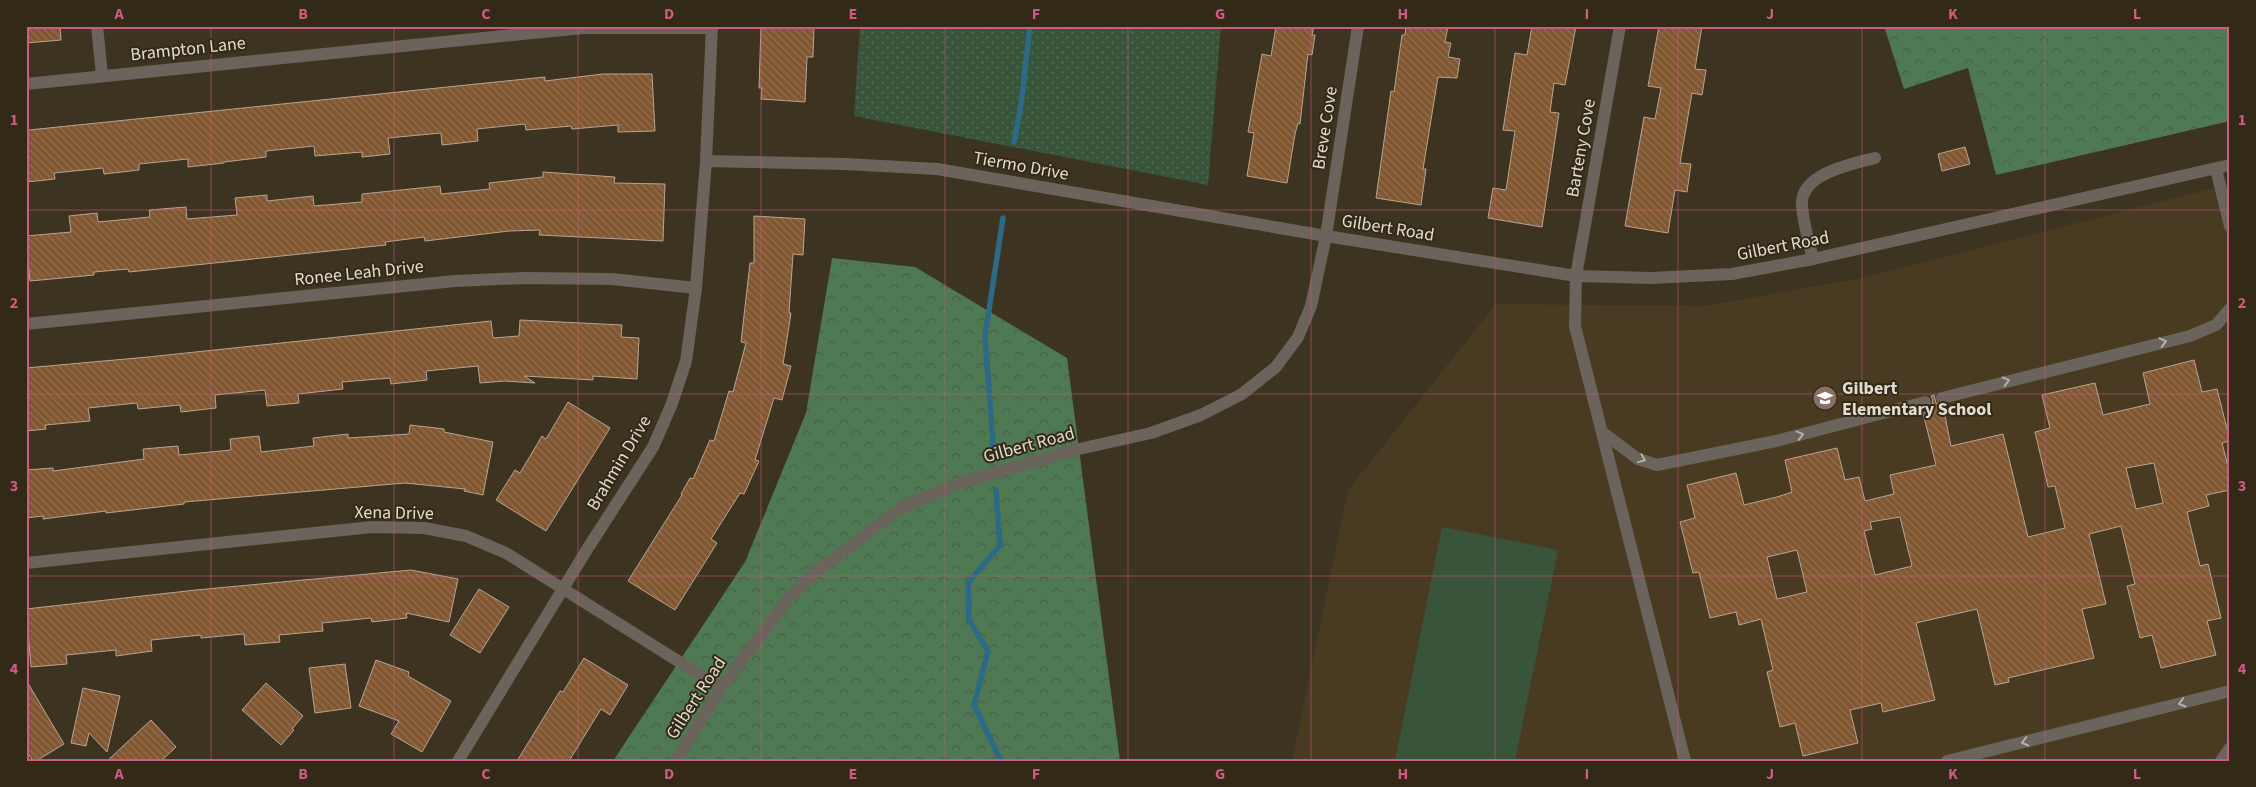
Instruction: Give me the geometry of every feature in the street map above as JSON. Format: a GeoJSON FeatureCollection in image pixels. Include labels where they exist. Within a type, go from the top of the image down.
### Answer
{"type":"FeatureCollection","features":[{"type":"Feature","properties":{"kind":"street"},"geometry":{"type":"LineString","coordinates":[[97,26],[102,75]]}},
{"type":"Feature","properties":{"kind":"street","name":"Breve Cove"},"geometry":{"type":"LineString","coordinates":[[1326,236],[1358,26]]}},
{"type":"Feature","properties":{"kind":"street","name":"Barteny Cove"},"geometry":{"type":"LineString","coordinates":[[1620,26],[1576,276],[1575,326],[1685,761]]}},
{"type":"Feature","properties":{"kind":"street","name":"Brampton Lane"},"geometry":{"type":"LineString","coordinates":[[26,84],[583,28],[712,27]]}},
{"type":"Feature","properties":{"kind":"street","name":"Brahmin Drive"},"geometry":{"type":"LineString","coordinates":[[458,761],[653,447],[671,406],[686,361],[696,288],[706,161],[712,27]]}},
{"type":"Feature","properties":{"kind":"street"},"geometry":{"type":"LineString","coordinates":[[1812,259],[1802,204],[1806,189],[1814,179],[1852,164],[1875,158]]}},
{"type":"Feature","properties":{"kind":"street","name":"Tiermo Drive"},"geometry":{"type":"LineString","coordinates":[[706,161],[845,164],[937,169],[1326,236]]}},
{"type":"Feature","properties":{"kind":"street","name":"Gilbert Road"},"geometry":{"type":"LineString","coordinates":[[676,761],[721,688],[770,621],[812,576],[856,540],[902,507],[959,482],[1079,449],[1151,433],[1201,414],[1242,394],[1276,367],[1298,337],[1311,306],[1326,236],[1576,276],[1651,278],[1732,274],[1812,259],[2230,165]]}},
{"type":"Feature","properties":{"kind":"street"},"geometry":{"type":"LineString","coordinates":[[2216,169],[2230,226]]}},
{"type":"Feature","properties":{"kind":"street","name":"Ronee Leah Drive"},"geometry":{"type":"LineString","coordinates":[[26,324],[454,281],[524,278],[612,279],[696,288]]}},
{"type":"Feature","properties":{"kind":"street"},"geometry":{"type":"LineString","coordinates":[[1942,398],[2190,336],[2216,325],[2230,309]]}},
{"type":"Feature","properties":{"kind":"street"},"geometry":{"type":"LineString","coordinates":[[1602,432],[1638,459],[1657,465],[1776,441],[1926,402]]}},
{"type":"Feature","properties":{"kind":"street","name":"Xena Drive"},"geometry":{"type":"LineString","coordinates":[[26,563],[372,527],[424,528],[466,536],[506,553],[721,688]]}},
{"type":"Feature","properties":{"kind":"street"},"geometry":{"type":"LineString","coordinates":[[1947,761],[2230,691]]}},
{"type":"Feature","properties":{"kind":"street"},"geometry":{"type":"LineString","coordinates":[[2221,761],[2230,748]]}},
{"type":"Feature","properties":{"kind":"shaded area","name":"Gilbert Elementary School"},"geometry":{"type":"Polygon","coordinates":[[[2230,184],[2230,761],[1292,761],[1348,490],[1496,304],[1705,306],[1862,278],[2230,184]]]}},
{"type":"Feature","properties":{"kind":"green space"},"geometry":{"type":"Polygon","coordinates":[[[860,26],[1221,26],[1208,185],[854,116],[860,26]]]}},
{"type":"Feature","properties":{"kind":"green space"},"geometry":{"type":"Polygon","coordinates":[[[1884,26],[2230,26],[2230,121],[1996,175],[1968,68],[1904,89],[1884,26]]]}},
{"type":"Feature","properties":{"kind":"green space"},"geometry":{"type":"Polygon","coordinates":[[[832,258],[915,267],[1067,358],[1120,761],[613,761],[745,562],[806,413],[832,258]]]}},
{"type":"Feature","properties":{"kind":"green space"},"geometry":{"type":"Polygon","coordinates":[[[1442,527],[1558,550],[1515,761],[1395,761],[1442,527]]]}},
{"type":"Feature","properties":{"kind":"building"},"geometry":{"type":"Polygon","coordinates":[[[26,26],[60,26],[61,40],[26,43],[26,26]]]}},
{"type":"Feature","properties":{"kind":"building"},"geometry":{"type":"Polygon","coordinates":[[[761,26],[814,26],[813,57],[807,57],[805,102],[761,99],[762,88],[759,88],[761,26]]]}},
{"type":"Feature","properties":{"kind":"building"},"geometry":{"type":"Polygon","coordinates":[[[1276,26],[1314,26],[1312,35],[1315,35],[1312,55],[1308,54],[1300,124],[1298,123],[1295,134],[1287,183],[1247,176],[1254,133],[1248,132],[1262,54],[1271,56],[1276,26]]]}},
{"type":"Feature","properties":{"kind":"building"},"geometry":{"type":"Polygon","coordinates":[[[1406,26],[1448,26],[1445,42],[1451,43],[1448,57],[1460,59],[1457,78],[1438,77],[1423,169],[1426,169],[1421,205],[1376,198],[1391,91],[1394,92],[1402,35],[1405,35],[1406,26]]]}},
{"type":"Feature","properties":{"kind":"building"},"geometry":{"type":"Polygon","coordinates":[[[1532,26],[1576,26],[1565,85],[1554,83],[1550,112],[1559,113],[1542,227],[1488,218],[1493,188],[1506,190],[1515,131],[1503,130],[1515,53],[1527,55],[1532,26]]]}},
{"type":"Feature","properties":{"kind":"building"},"geometry":{"type":"Polygon","coordinates":[[[1659,26],[1702,26],[1695,69],[1706,70],[1702,95],[1692,93],[1680,163],[1691,164],[1687,192],[1675,190],[1668,233],[1625,226],[1644,117],[1655,119],[1661,88],[1648,86],[1659,26]]]}},
{"type":"Feature","properties":{"kind":"building"},"geometry":{"type":"Polygon","coordinates":[[[603,74],[652,74],[655,131],[618,132],[618,125],[572,129],[571,126],[526,130],[525,124],[477,129],[478,141],[442,145],[441,133],[388,138],[390,154],[362,157],[362,152],[315,156],[314,146],[266,151],[266,157],[224,163],[188,167],[188,159],[139,164],[139,170],[104,174],[103,168],[54,173],[55,179],[26,182],[26,132],[29,130],[545,77],[545,81],[603,74]]]}},
{"type":"Feature","properties":{"kind":"building"},"geometry":{"type":"Polygon","coordinates":[[[1965,147],[1970,164],[1942,171],[1938,154],[1965,147]]]}},
{"type":"Feature","properties":{"kind":"building"},"geometry":{"type":"Polygon","coordinates":[[[543,172],[615,177],[614,183],[665,184],[663,241],[539,235],[540,230],[509,231],[425,241],[424,237],[385,242],[386,245],[129,272],[128,269],[94,272],[94,275],[30,281],[26,236],[71,232],[69,216],[97,213],[98,222],[150,217],[149,210],[186,207],[187,219],[237,215],[235,198],[267,195],[267,201],[313,196],[314,206],[362,202],[362,194],[440,186],[441,194],[490,189],[489,183],[543,177],[543,172]]]}},
{"type":"Feature","properties":{"kind":"building"},"geometry":{"type":"Polygon","coordinates":[[[754,216],[805,219],[803,255],[793,254],[789,313],[791,313],[783,364],[791,366],[782,400],[774,398],[755,460],[759,461],[744,494],[740,493],[711,539],[717,543],[675,610],[628,581],[682,495],[690,478],[693,479],[710,440],[714,441],[729,391],[733,392],[746,343],[741,342],[750,263],[754,263],[754,216]]]}},
{"type":"Feature","properties":{"kind":"building"},"geometry":{"type":"Polygon","coordinates":[[[520,320],[622,325],[621,337],[639,338],[637,379],[593,376],[593,380],[524,376],[535,383],[505,381],[480,383],[478,366],[426,371],[427,380],[391,384],[390,378],[342,382],[343,389],[298,394],[299,403],[267,406],[265,390],[215,395],[216,408],[181,412],[180,405],[138,409],[137,403],[88,408],[90,421],[45,425],[46,429],[26,431],[26,368],[491,321],[493,338],[519,336],[520,320]]]}},
{"type":"Feature","properties":{"kind":"building"},"geometry":{"type":"Polygon","coordinates":[[[2194,360],[2202,392],[2217,389],[2230,441],[2222,443],[2230,474],[2230,490],[2206,495],[2209,506],[2187,512],[2200,566],[2208,564],[2221,618],[2207,621],[2216,655],[2161,668],[2152,635],[2140,638],[2127,586],[2135,584],[2121,526],[2089,534],[2106,604],[2082,609],[2094,658],[2008,678],[2009,682],[1995,685],[1977,609],[1916,623],[1935,700],[1883,712],[1881,703],[1850,710],[1858,743],[1803,756],[1795,723],[1780,727],[1767,672],[1773,670],[1761,619],[1739,625],[1736,612],[1710,618],[1699,572],[1693,573],[1680,522],[1695,518],[1687,485],[1736,473],[1744,505],[1777,497],[1792,492],[1785,460],[1837,448],[1845,480],[1859,477],[1865,501],[1894,494],[1890,475],[1936,465],[1923,413],[1928,412],[1933,400],[1931,396],[1934,395],[1936,403],[1943,406],[1951,446],[2003,434],[2028,537],[2065,528],[2055,486],[2048,487],[2035,432],[2050,428],[2042,395],[2095,383],[2103,415],[2150,404],[2143,373],[2194,360]],[[2154,463],[2126,468],[2136,509],[2163,503],[2154,463]],[[1900,517],[1870,522],[1872,529],[1864,531],[1875,575],[1912,566],[1900,517]],[[1797,550],[1767,557],[1777,599],[1807,592],[1797,550]]]}},
{"type":"Feature","properties":{"kind":"building"},"geometry":{"type":"Polygon","coordinates":[[[568,402],[610,428],[546,531],[496,500],[515,470],[520,473],[542,436],[546,439],[568,402]]]}},
{"type":"Feature","properties":{"kind":"building"},"geometry":{"type":"Polygon","coordinates":[[[410,425],[444,429],[444,432],[493,442],[483,495],[464,491],[465,489],[405,483],[184,502],[184,504],[43,519],[43,516],[26,518],[26,470],[53,468],[53,471],[144,459],[143,449],[178,446],[179,455],[231,450],[230,439],[259,436],[261,452],[314,446],[313,438],[348,434],[348,438],[409,434],[410,425]]]}},
{"type":"Feature","properties":{"kind":"building"},"geometry":{"type":"Polygon","coordinates":[[[411,570],[458,579],[449,622],[406,613],[407,618],[372,622],[371,618],[322,623],[323,631],[279,635],[280,642],[245,645],[244,634],[201,638],[201,635],[151,640],[152,651],[116,656],[116,650],[66,655],[67,664],[31,667],[26,609],[196,590],[411,570]]]}},
{"type":"Feature","properties":{"kind":"building"},"geometry":{"type":"Polygon","coordinates":[[[479,589],[509,607],[480,653],[450,635],[479,589]]]}},
{"type":"Feature","properties":{"kind":"building"},"geometry":{"type":"Polygon","coordinates":[[[584,658],[628,685],[610,715],[601,709],[569,761],[517,761],[560,691],[563,692],[584,658]]]}},
{"type":"Feature","properties":{"kind":"building"},"geometry":{"type":"Polygon","coordinates":[[[376,660],[409,672],[408,676],[451,701],[422,752],[391,734],[399,721],[359,706],[376,660]]]}},
{"type":"Feature","properties":{"kind":"building"},"geometry":{"type":"Polygon","coordinates":[[[345,664],[351,708],[315,713],[309,668],[345,664]]]}},
{"type":"Feature","properties":{"kind":"building"},"geometry":{"type":"Polygon","coordinates":[[[26,680],[64,744],[36,761],[33,761],[26,750],[26,680]]]}},
{"type":"Feature","properties":{"kind":"building"},"geometry":{"type":"Polygon","coordinates":[[[266,683],[303,716],[281,745],[242,710],[266,683]]]}},
{"type":"Feature","properties":{"kind":"building"},"geometry":{"type":"Polygon","coordinates":[[[83,688],[120,696],[107,752],[89,733],[86,746],[71,743],[83,688]]]}},
{"type":"Feature","properties":{"kind":"building"},"geometry":{"type":"Polygon","coordinates":[[[151,720],[176,747],[161,761],[107,761],[151,720]]]}},
{"type":"Feature","properties":{"kind":"waterway"},"geometry":{"type":"LineString","coordinates":[[1014,142],[1021,105],[1030,26]]}},
{"type":"Feature","properties":{"kind":"waterway"},"geometry":{"type":"LineString","coordinates":[[994,456],[985,336],[1003,218]]}},
{"type":"Feature","properties":{"kind":"waterway"},"geometry":{"type":"LineString","coordinates":[[996,490],[1000,545],[968,583],[969,620],[988,651],[974,705],[1001,761]]}},
{"type":"Feature","properties":{"kind":"place","name":"Gilbert Elementary School"},"geometry":{"type":"Point","coordinates":[1825,398]}}]}
